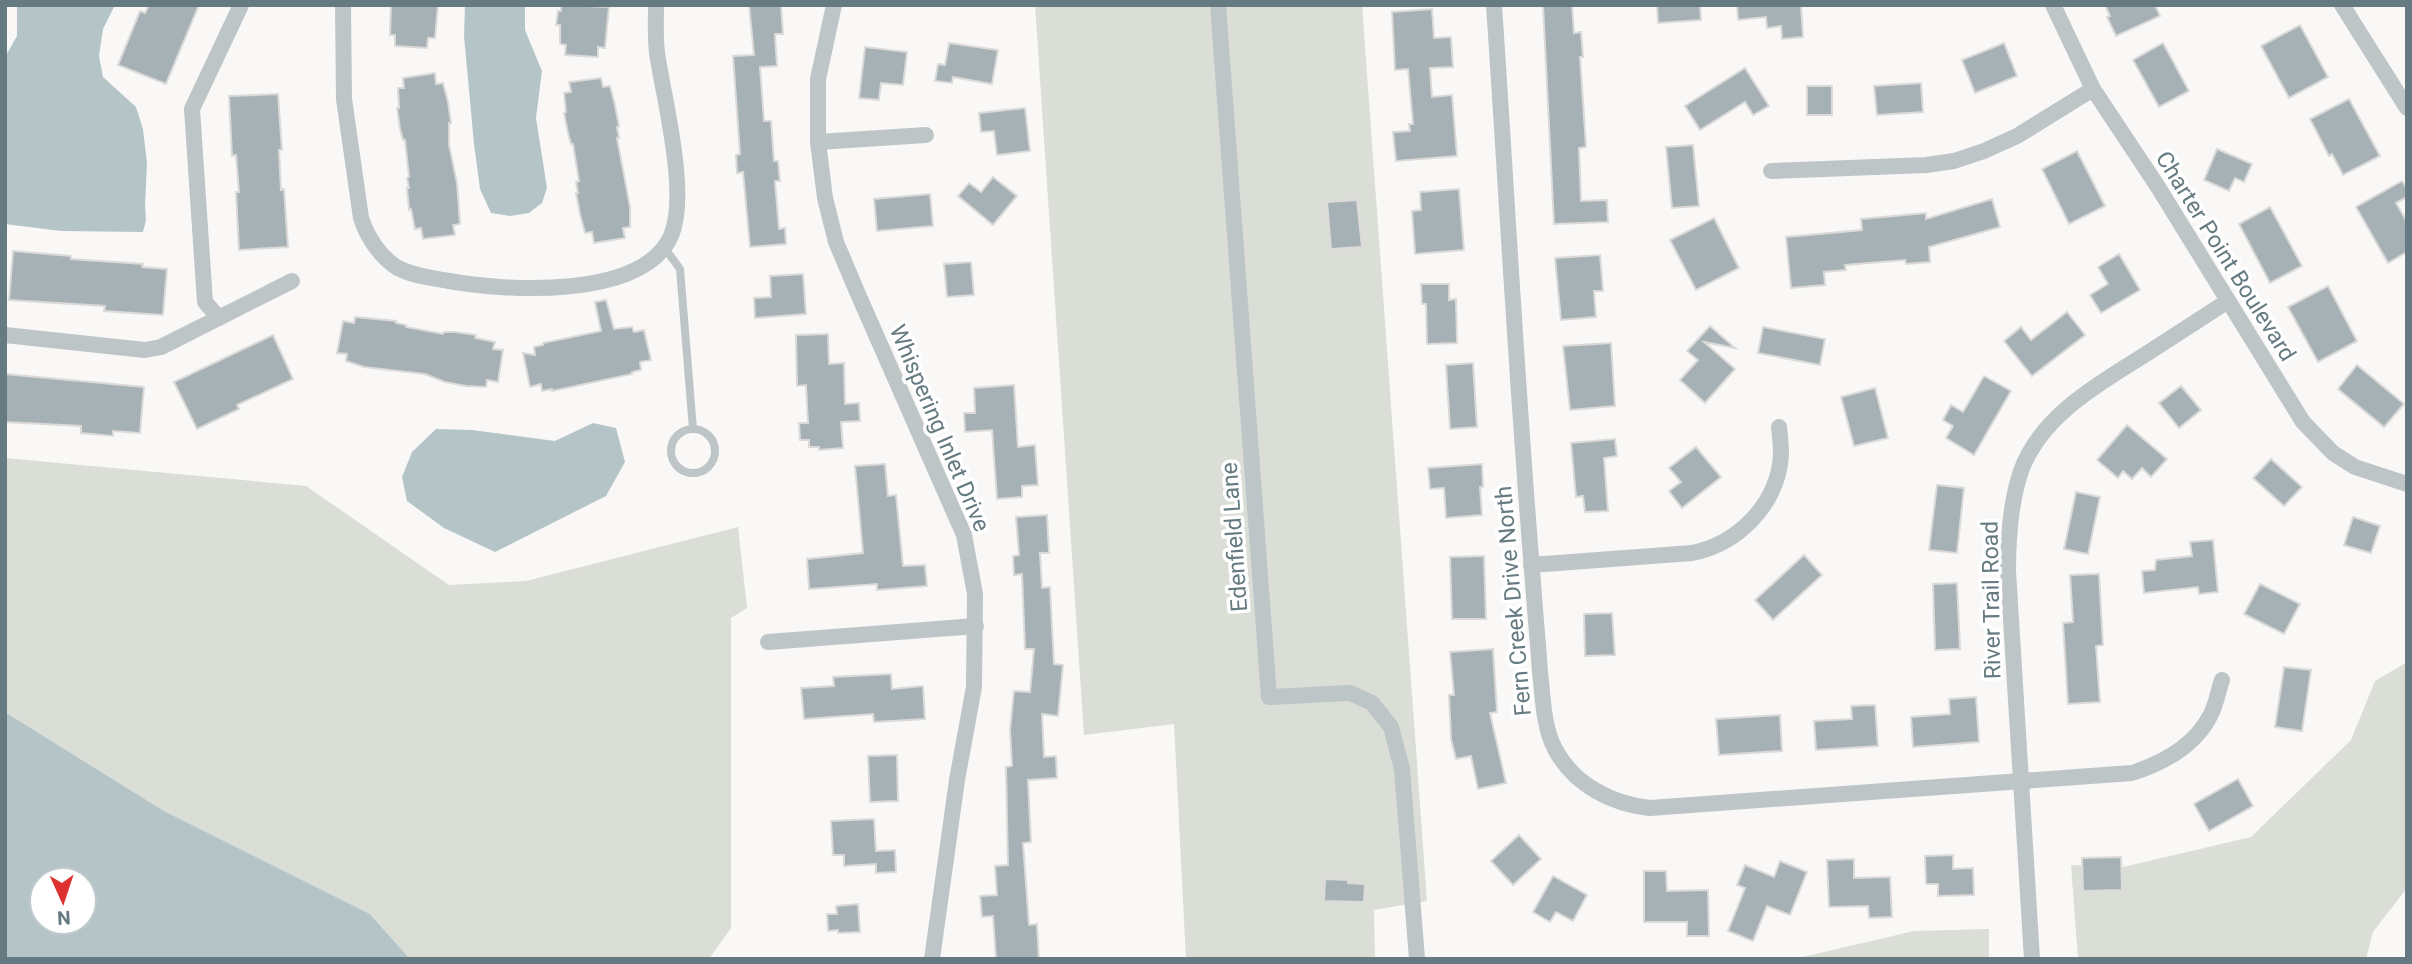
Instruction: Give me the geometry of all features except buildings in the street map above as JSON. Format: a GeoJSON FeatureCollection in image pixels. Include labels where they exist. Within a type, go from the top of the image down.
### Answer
{"type":"FeatureCollection","features":[{"type":"Feature","properties":{"kind":"street"},"geometry":{"type":"LineString","coordinates":[[219,318],[205,302],[192,108],[241,5]]}},
{"type":"Feature","properties":{"kind":"street"},"geometry":{"type":"LineString","coordinates":[[343,5],[343,90],[364,229],[384,257],[399,268],[416,275],[483,287],[543,290],[577,286],[618,276],[641,265],[664,247],[671,236],[678,213],[678,186],[657,49],[656,5]]}},
{"type":"Feature","properties":{"kind":"street","name":"Whispering Inlet Drive"},"geometry":{"type":"LineString","coordinates":[[834,5],[818,79],[818,142],[825,198],[836,242],[964,535],[975,594],[974,687],[957,780],[932,959]]}},
{"type":"Feature","properties":{"kind":"street","name":"Edenfield Lane"},"geometry":{"type":"LineString","coordinates":[[1218,5],[1269,697],[1350,693],[1372,703],[1391,727],[1402,769],[1417,959]]}},
{"type":"Feature","properties":{"kind":"street","name":"Fern Creek Drive North"},"geometry":{"type":"LineString","coordinates":[[1494,5],[1531,565],[1543,704],[1548,735],[1556,752],[1581,781],[1612,800],[1640,807],[1677,807],[2132,773],[2171,758],[2192,739],[2210,716],[2222,680]]}},
{"type":"Feature","properties":{"kind":"street","name":"Charter Point Boulevard"},"geometry":{"type":"LineString","coordinates":[[2053,5],[2093,89],[2158,187],[2303,422],[2333,453],[2355,467],[2407,484]]}},
{"type":"Feature","properties":{"kind":"street"},"geometry":{"type":"LineString","coordinates":[[2342,5],[2407,108]]}},
{"type":"Feature","properties":{"kind":"street"},"geometry":{"type":"LineString","coordinates":[[1771,171],[1926,165],[1954,161],[2017,136],[2093,89]]}},
{"type":"Feature","properties":{"kind":"street"},"geometry":{"type":"LineString","coordinates":[[818,142],[926,135]]}},
{"type":"Feature","properties":{"kind":"street"},"geometry":{"type":"LineString","coordinates":[[5,335],[145,350],[161,347],[292,281]]}},
{"type":"Feature","properties":{"kind":"street","name":"River Trail Road"},"geometry":{"type":"LineString","coordinates":[[2032,959],[2008,555],[2009,530],[2022,470],[2040,437],[2089,390],[2228,301]]}},
{"type":"Feature","properties":{"kind":"street"},"geometry":{"type":"LineString","coordinates":[[1531,565],[1692,553],[1708,550],[1726,541],[1748,524],[1768,498],[1781,456],[1779,428]]}},
{"type":"Feature","properties":{"kind":"street"},"geometry":{"type":"LineString","coordinates":[[768,642],[976,626]]}},
{"type":"Feature","properties":{"kind":"lane"},"geometry":{"type":"LineString","coordinates":[[664,247],[680,269],[693,429]]}},
{"type":"Feature","properties":{"kind":"lane"},"geometry":{"type":"LineString","coordinates":[[693,429],[709,436],[715,450],[710,465],[704,470],[690,473],[676,466],[670,452],[680,433],[693,429]]}},
{"type":"Feature","properties":{"kind":"shaded area"},"geometry":{"type":"Polygon","coordinates":[[[17,5],[115,5],[103,29],[99,56],[103,77],[136,107],[143,129],[147,163],[146,220],[143,232],[61,231],[5,224],[5,57],[17,36],[17,5]]]}},
{"type":"Feature","properties":{"kind":"shaded area"},"geometry":{"type":"Polygon","coordinates":[[[465,5],[525,5],[525,30],[542,71],[536,118],[547,188],[542,203],[529,213],[510,216],[491,213],[480,189],[464,36],[465,5]]]}},
{"type":"Feature","properties":{"kind":"shaded area"},"geometry":{"type":"Polygon","coordinates":[[[1035,5],[1362,5],[1427,901],[1374,910],[1375,959],[1186,959],[1174,724],[1084,735],[1035,5]]]}},
{"type":"Feature","properties":{"kind":"shaded area"},"geometry":{"type":"Polygon","coordinates":[[[593,423],[616,428],[625,462],[606,496],[495,552],[444,528],[407,501],[402,477],[412,452],[436,429],[472,430],[555,441],[593,423]]]}},
{"type":"Feature","properties":{"kind":"shaded area"},"geometry":{"type":"Polygon","coordinates":[[[5,458],[306,486],[449,585],[526,581],[738,527],[747,608],[731,618],[731,928],[709,959],[410,959],[370,914],[164,811],[5,712],[5,458]]]}},
{"type":"Feature","properties":{"kind":"shaded area"},"geometry":{"type":"Polygon","coordinates":[[[2407,662],[2407,888],[2373,932],[2366,959],[2078,959],[2071,865],[2123,867],[2251,837],[2351,740],[2375,681],[2407,662]]]}},
{"type":"Feature","properties":{"kind":"shaded area"},"geometry":{"type":"Polygon","coordinates":[[[5,712],[164,811],[370,914],[410,959],[5,959],[5,712]]]}},
{"type":"Feature","properties":{"kind":"shaded area"},"geometry":{"type":"Polygon","coordinates":[[[1989,929],[1989,959],[1794,959],[1914,931],[1989,929]]]}}]}
